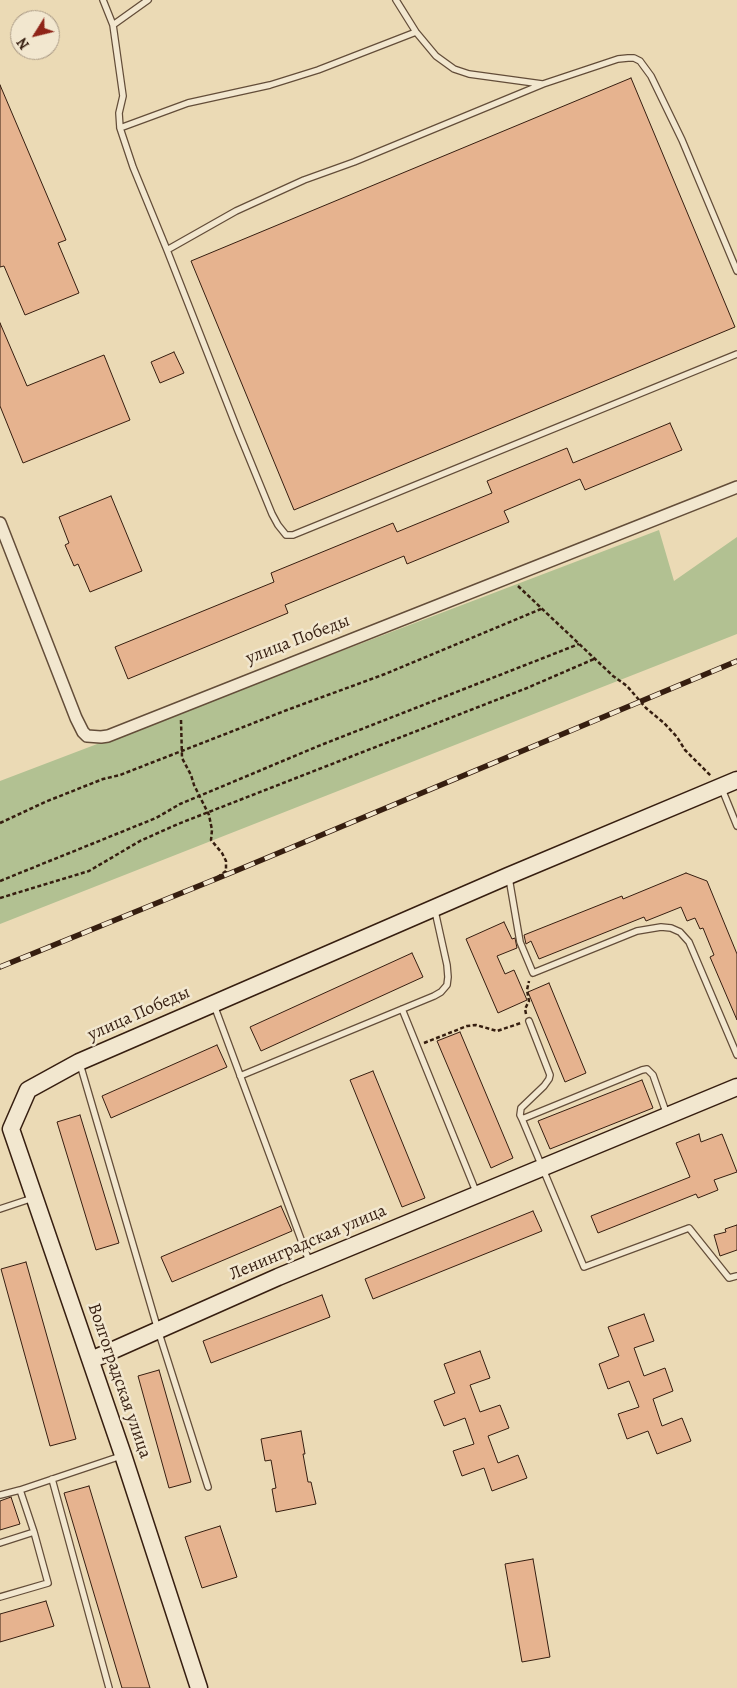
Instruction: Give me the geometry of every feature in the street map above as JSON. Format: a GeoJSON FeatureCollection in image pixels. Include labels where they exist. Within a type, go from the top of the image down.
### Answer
{"type":"FeatureCollection","features":[{"type":"Feature","properties":{"kind":"main road","name":"улица Победы"},"geometry":{"type":"LineString","coordinates":[[28,1090],[79,1062],[508,876],[737,780]]}},
{"type":"Feature","properties":{"kind":"main road","name":"Ленинградская улица"},"geometry":{"type":"LineString","coordinates":[[91,1360],[310,1263],[737,1087]]}},
{"type":"Feature","properties":{"kind":"main road","name":"Волгоградская улица"},"geometry":{"type":"LineString","coordinates":[[28,1090],[11,1129],[123,1455],[199,1688]]}},
{"type":"Feature","properties":{"kind":"street","name":"улица Победы"},"geometry":{"type":"LineString","coordinates":[[0,523],[76,718],[83,732],[93,738],[108,736],[737,487]]}},
{"type":"Feature","properties":{"kind":"lane"},"geometry":{"type":"LineString","coordinates":[[103,0],[113,25],[123,96],[119,113],[120,128],[133,168],[168,250],[238,432],[272,514],[282,531],[289,536],[737,354]]}},
{"type":"Feature","properties":{"kind":"lane"},"geometry":{"type":"LineString","coordinates":[[113,25],[148,0]]}},
{"type":"Feature","properties":{"kind":"lane"},"geometry":{"type":"LineString","coordinates":[[396,0],[416,32],[436,56],[454,68],[469,74],[543,84]]}},
{"type":"Feature","properties":{"kind":"lane"},"geometry":{"type":"LineString","coordinates":[[120,128],[188,103],[270,85],[318,70],[416,32]]}},
{"type":"Feature","properties":{"kind":"lane"},"geometry":{"type":"LineString","coordinates":[[168,250],[236,211],[296,184],[543,84],[618,59],[634,58],[652,76],[682,140],[737,270]]}},
{"type":"Feature","properties":{"kind":"lane"},"geometry":{"type":"LineString","coordinates":[[718,788],[737,826]]}},
{"type":"Feature","properties":{"kind":"lane"},"geometry":{"type":"LineString","coordinates":[[508,876],[520,942],[533,973],[638,931],[661,927],[676,930],[683,934],[689,942],[737,1055]]}},
{"type":"Feature","properties":{"kind":"lane"},"geometry":{"type":"LineString","coordinates":[[240,1076],[441,992],[447,985],[447,965],[435,908]]}},
{"type":"Feature","properties":{"kind":"lane"},"geometry":{"type":"LineString","coordinates":[[213,1004],[310,1263]]}},
{"type":"Feature","properties":{"kind":"lane"},"geometry":{"type":"LineString","coordinates":[[402,1009],[477,1194]]}},
{"type":"Feature","properties":{"kind":"lane"},"geometry":{"type":"LineString","coordinates":[[529,1020],[550,1075],[544,1086],[521,1108],[520,1115],[584,1266],[689,1228],[729,1278],[737,1276]]}},
{"type":"Feature","properties":{"kind":"lane"},"geometry":{"type":"LineString","coordinates":[[79,1062],[158,1330],[208,1487]]}},
{"type":"Feature","properties":{"kind":"lane"},"geometry":{"type":"LineString","coordinates":[[522,1119],[647,1069],[653,1075],[667,1115]]}},
{"type":"Feature","properties":{"kind":"lane"},"geometry":{"type":"LineString","coordinates":[[0,1209],[35,1197]]}},
{"type":"Feature","properties":{"kind":"lane"},"geometry":{"type":"LineString","coordinates":[[0,1495],[52,1480],[123,1455]]}},
{"type":"Feature","properties":{"kind":"lane"},"geometry":{"type":"LineString","coordinates":[[52,1480],[109,1688]]}},
{"type":"Feature","properties":{"kind":"lane"},"geometry":{"type":"LineString","coordinates":[[0,1598],[48,1583],[20,1490]]}},
{"type":"Feature","properties":{"kind":"lane"},"geometry":{"type":"LineString","coordinates":[[0,1543],[34,1532]]}},
{"type":"Feature","properties":{"kind":"path"},"geometry":{"type":"LineString","coordinates":[[510,578],[594,659],[628,686],[646,708],[677,737],[685,750],[711,776],[718,788]]}},
{"type":"Feature","properties":{"kind":"path"},"geometry":{"type":"LineString","coordinates":[[0,823],[45,802],[385,674],[541,609]]}},
{"type":"Feature","properties":{"kind":"path"},"geometry":{"type":"LineString","coordinates":[[0,881],[156,818],[180,804],[321,745],[579,644]]}},
{"type":"Feature","properties":{"kind":"path"},"geometry":{"type":"LineString","coordinates":[[0,898],[90,871],[140,840],[527,688],[594,659]]}},
{"type":"Feature","properties":{"kind":"path"},"geometry":{"type":"LineString","coordinates":[[190,704],[182,713],[180,724],[181,752],[194,785],[208,812],[212,830],[211,840],[222,853],[226,862],[226,871],[214,880]]}},
{"type":"Feature","properties":{"kind":"path"},"geometry":{"type":"LineString","coordinates":[[417,1046],[468,1026],[497,1031],[529,1020],[525,1011],[529,1001],[526,990],[533,973]]}},
{"type":"Feature","properties":{"kind":"green space"},"geometry":{"type":"Polygon","coordinates":[[[659,530],[674,581],[737,537],[737,634],[0,924],[0,781],[659,530]]]}},
{"type":"Feature","properties":{"kind":"building"},"geometry":{"type":"Polygon","coordinates":[[[631,78],[735,327],[294,510],[191,261],[631,78]]]}},
{"type":"Feature","properties":{"kind":"building"},"geometry":{"type":"Polygon","coordinates":[[[0,85],[66,240],[58,243],[79,293],[25,315],[4,266],[0,267],[0,85]]]}},
{"type":"Feature","properties":{"kind":"building"},"geometry":{"type":"Polygon","coordinates":[[[0,323],[27,386],[104,355],[130,420],[23,463],[0,406],[0,323]]]}},
{"type":"Feature","properties":{"kind":"building"},"geometry":{"type":"Polygon","coordinates":[[[174,352],[184,373],[160,383],[151,362],[174,352]]]}},
{"type":"Feature","properties":{"kind":"building"},"geometry":{"type":"Polygon","coordinates":[[[670,423],[682,450],[585,490],[580,479],[504,511],[509,522],[407,564],[404,556],[285,605],[288,613],[128,679],[115,647],[274,582],[271,573],[393,523],[397,532],[492,493],[487,481],[567,448],[573,463],[670,423]]]}},
{"type":"Feature","properties":{"kind":"building"},"geometry":{"type":"Polygon","coordinates":[[[111,496],[142,571],[90,592],[78,564],[74,566],[65,545],[69,543],[59,517],[111,496]]]}},
{"type":"Feature","properties":{"kind":"building"},"geometry":{"type":"Polygon","coordinates":[[[686,873],[707,881],[737,954],[737,1020],[710,957],[714,955],[703,928],[700,929],[695,918],[687,921],[681,907],[646,921],[644,917],[539,959],[531,941],[526,944],[524,935],[622,896],[623,899],[686,873]]]}},
{"type":"Feature","properties":{"kind":"building"},"geometry":{"type":"Polygon","coordinates":[[[504,922],[512,939],[515,938],[517,948],[497,956],[505,974],[514,970],[527,1000],[498,1013],[466,939],[504,922]]]}},
{"type":"Feature","properties":{"kind":"building"},"geometry":{"type":"Polygon","coordinates":[[[412,953],[423,977],[261,1051],[250,1027],[412,953]]]}},
{"type":"Feature","properties":{"kind":"building"},"geometry":{"type":"Polygon","coordinates":[[[549,983],[586,1073],[565,1082],[528,992],[549,983]]]}},
{"type":"Feature","properties":{"kind":"building"},"geometry":{"type":"Polygon","coordinates":[[[460,1032],[513,1158],[491,1168],[437,1041],[460,1032]]]}},
{"type":"Feature","properties":{"kind":"building"},"geometry":{"type":"Polygon","coordinates":[[[217,1045],[227,1067],[111,1118],[102,1096],[217,1045]]]}},
{"type":"Feature","properties":{"kind":"building"},"geometry":{"type":"Polygon","coordinates":[[[373,1071],[425,1198],[402,1207],[350,1080],[373,1071]]]}},
{"type":"Feature","properties":{"kind":"building"},"geometry":{"type":"Polygon","coordinates":[[[642,1080],[653,1108],[550,1149],[538,1121],[642,1080]]]}},
{"type":"Feature","properties":{"kind":"building"},"geometry":{"type":"Polygon","coordinates":[[[80,1115],[119,1243],[96,1250],[57,1122],[80,1115]]]}},
{"type":"Feature","properties":{"kind":"building"},"geometry":{"type":"Polygon","coordinates":[[[699,1134],[701,1142],[722,1134],[737,1172],[714,1180],[718,1190],[698,1198],[696,1194],[598,1233],[591,1216],[690,1177],[676,1143],[699,1134]]]}},
{"type":"Feature","properties":{"kind":"building"},"geometry":{"type":"Polygon","coordinates":[[[281,1206],[292,1231],[172,1282],[161,1257],[281,1206]]]}},
{"type":"Feature","properties":{"kind":"building"},"geometry":{"type":"Polygon","coordinates":[[[533,1211],[542,1231],[373,1299],[365,1279],[533,1211]]]}},
{"type":"Feature","properties":{"kind":"building"},"geometry":{"type":"Polygon","coordinates":[[[737,1225],[737,1250],[720,1256],[714,1235],[726,1232],[725,1229],[737,1225]]]}},
{"type":"Feature","properties":{"kind":"building"},"geometry":{"type":"Polygon","coordinates":[[[26,1262],[76,1439],[50,1446],[1,1269],[26,1262]]]}},
{"type":"Feature","properties":{"kind":"building"},"geometry":{"type":"Polygon","coordinates":[[[322,1295],[330,1317],[211,1363],[203,1341],[322,1295]]]}},
{"type":"Feature","properties":{"kind":"building"},"geometry":{"type":"Polygon","coordinates":[[[644,1314],[654,1341],[634,1348],[644,1376],[665,1368],[673,1391],[653,1399],[662,1426],[682,1418],[691,1441],[657,1454],[648,1431],[627,1439],[618,1414],[639,1407],[629,1381],[608,1389],[599,1364],[619,1356],[608,1327],[644,1314]]]}},
{"type":"Feature","properties":{"kind":"building"},"geometry":{"type":"Polygon","coordinates":[[[480,1351],[490,1378],[470,1385],[480,1412],[500,1405],[509,1428],[488,1436],[498,1463],[518,1455],[527,1478],[492,1491],[484,1468],[462,1476],[453,1451],[474,1444],[465,1418],[444,1426],[434,1401],[455,1393],[444,1364],[480,1351]]]}},
{"type":"Feature","properties":{"kind":"building"},"geometry":{"type":"Polygon","coordinates":[[[159,1370],[191,1482],[169,1488],[138,1376],[159,1370]]]}},
{"type":"Feature","properties":{"kind":"building"},"geometry":{"type":"Polygon","coordinates":[[[301,1431],[308,1482],[311,1482],[316,1504],[276,1512],[272,1489],[276,1488],[271,1460],[265,1461],[261,1439],[301,1431]]]}},
{"type":"Feature","properties":{"kind":"building"},"geometry":{"type":"Polygon","coordinates":[[[89,1486],[150,1688],[122,1688],[64,1493],[89,1486]]]}},
{"type":"Feature","properties":{"kind":"building"},"geometry":{"type":"Polygon","coordinates":[[[11,1497],[20,1524],[0,1530],[0,1501],[11,1497]]]}},
{"type":"Feature","properties":{"kind":"building"},"geometry":{"type":"Polygon","coordinates":[[[220,1526],[237,1577],[202,1588],[185,1537],[220,1526]]]}},
{"type":"Feature","properties":{"kind":"building"},"geometry":{"type":"Polygon","coordinates":[[[533,1559],[550,1657],[522,1662],[505,1564],[533,1559]]]}},
{"type":"Feature","properties":{"kind":"building"},"geometry":{"type":"Polygon","coordinates":[[[46,1601],[54,1626],[0,1642],[0,1614],[46,1601]]]}},
{"type":"Feature","properties":{"kind":"railway"},"geometry":{"type":"LineString","coordinates":[[0,967],[233,872],[737,661]]}}]}
